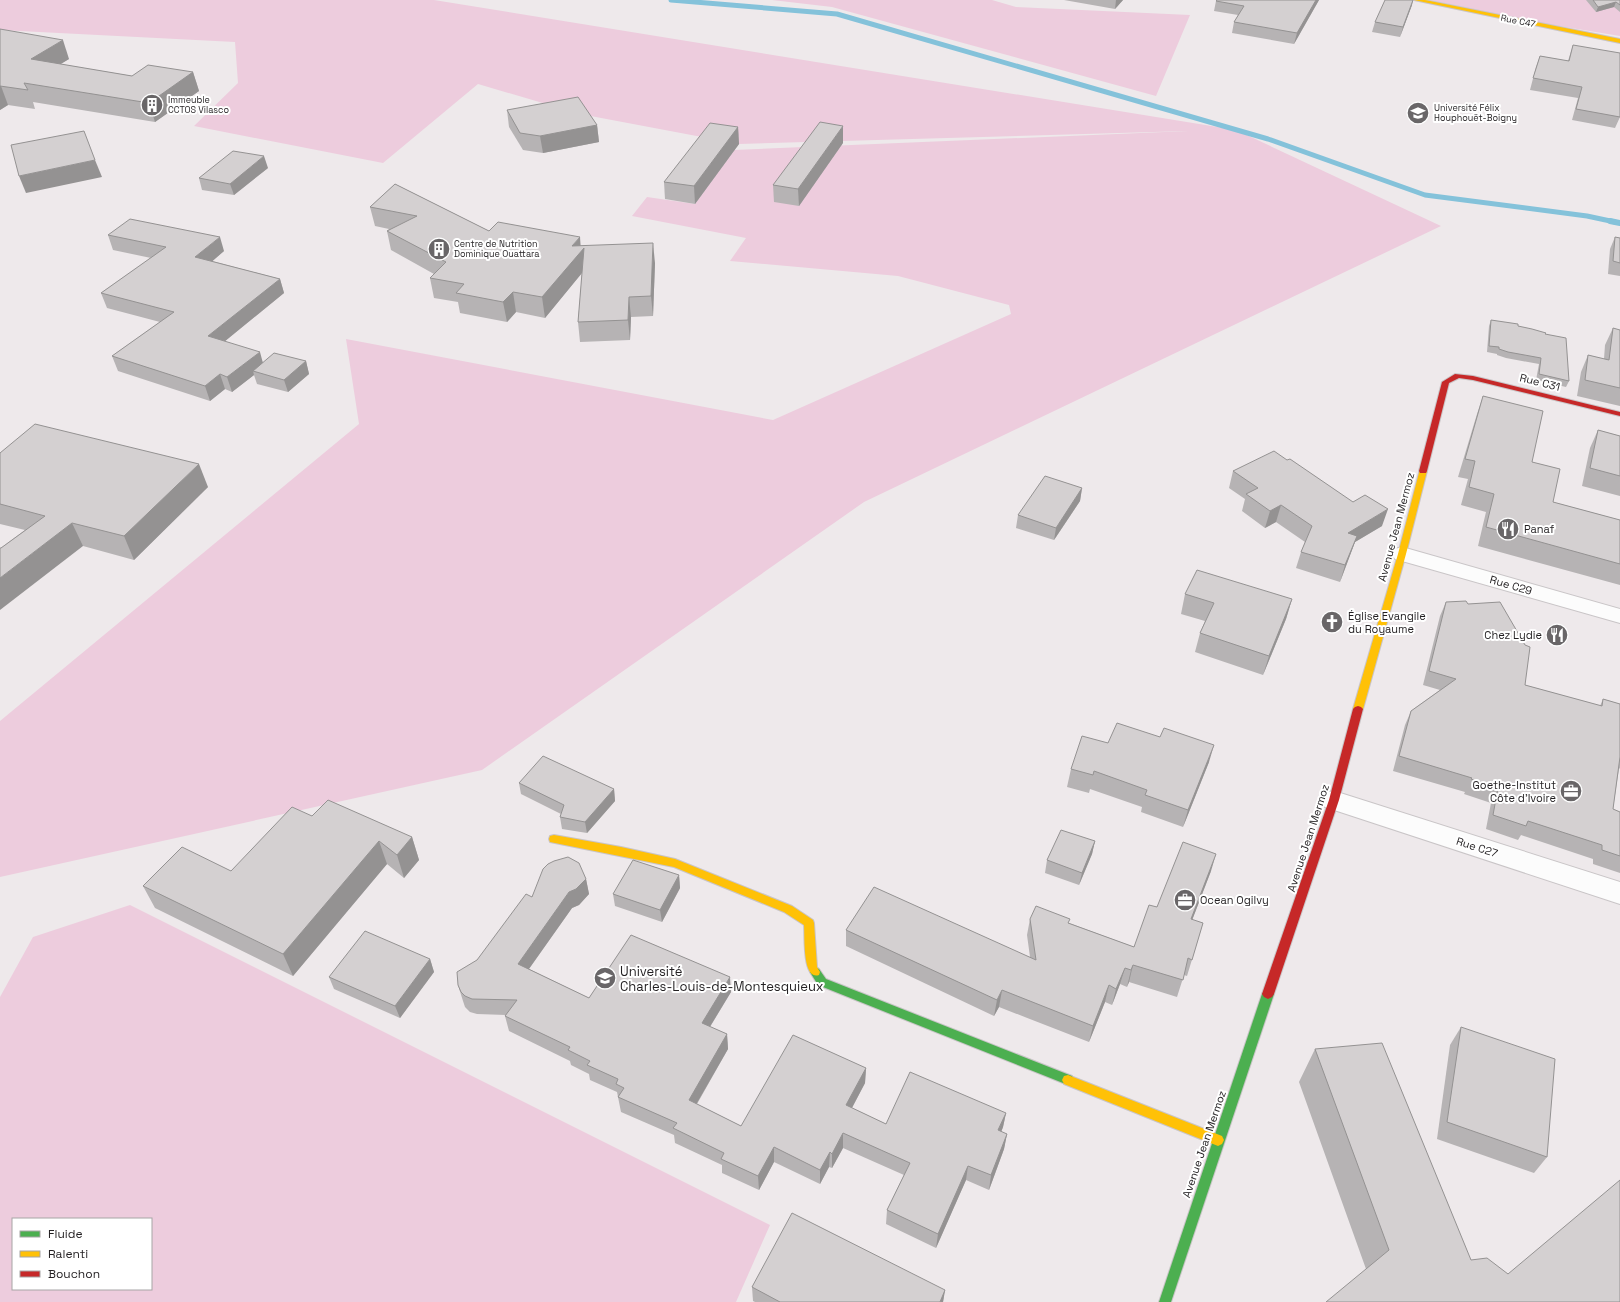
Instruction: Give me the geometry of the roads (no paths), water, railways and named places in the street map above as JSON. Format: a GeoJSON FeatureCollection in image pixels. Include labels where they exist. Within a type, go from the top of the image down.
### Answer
{"type":"FeatureCollection","features":[{"type":"Feature","properties":{"kind":"street","name":"Rue C47"},"geometry":{"type":"LineString","coordinates":[[1417,0],[1620,41]]}},
{"type":"Feature","properties":{"kind":"street","name":"Rue C31"},"geometry":{"type":"LineString","coordinates":[[1454,377],[1473,378],[1620,414]]}},
{"type":"Feature","properties":{"kind":"street","name":"Avenue Jean Mermoz"},"geometry":{"type":"LineString","coordinates":[[1165,1302],[1218,1140],[1334,800],[1370,662],[1402,554],[1446,382],[1454,377]]}},
{"type":"Feature","properties":{"kind":"street","name":"Rue C29"},"geometry":{"type":"LineString","coordinates":[[1402,554],[1620,616]]}},
{"type":"Feature","properties":{"kind":"street","name":"Rue C27"},"geometry":{"type":"LineString","coordinates":[[1334,800],[1620,893]]}},
{"type":"Feature","properties":{"kind":"street"},"geometry":{"type":"LineString","coordinates":[[554,839],[621,851],[675,863],[788,909],[809,923],[812,968],[822,982],[1218,1140]]}},
{"type":"Feature","properties":{"kind":"waterway"},"geometry":{"type":"LineString","coordinates":[[671,0],[837,14],[1268,139],[1425,195],[1587,216],[1615,222]]}},
{"type":"Feature","properties":{"kind":"waterway"},"geometry":{"type":"LineString","coordinates":[[1610,221],[1615,222]]}},
{"type":"Feature","properties":{"kind":"waterway"},"geometry":{"type":"LineString","coordinates":[[1615,222],[1620,223]]}},
{"type":"Feature","properties":{"kind":"place","name":"Immeuble CCTOS Vilasco"},"geometry":{"type":"Point","coordinates":[152,105]}},
{"type":"Feature","properties":{"kind":"place","name":"Université Félix Houphouët-Boigny"},"geometry":{"type":"Point","coordinates":[1418,113]}},
{"type":"Feature","properties":{"kind":"place","name":"Centre de Nutrition Dominique Ouattara"},"geometry":{"type":"Point","coordinates":[439,249]}},
{"type":"Feature","properties":{"kind":"place","name":"Panaf"},"geometry":{"type":"Point","coordinates":[1508,529]}},
{"type":"Feature","properties":{"kind":"place","name":"Église Evangile du Royaume"},"geometry":{"type":"Point","coordinates":[1332,622]}},
{"type":"Feature","properties":{"kind":"place","name":"Chez Lydie"},"geometry":{"type":"Point","coordinates":[1557,635]}},
{"type":"Feature","properties":{"kind":"place","name":"Goethe-Institut Côte d’Ivoire"},"geometry":{"type":"Point","coordinates":[1571,791]}},
{"type":"Feature","properties":{"kind":"place","name":"Ocean Ogilvy"},"geometry":{"type":"Point","coordinates":[1185,900]}},
{"type":"Feature","properties":{"kind":"place","name":"Université Charles-Louis-de-Montesquieux"},"geometry":{"type":"Point","coordinates":[605,978]}}]}
